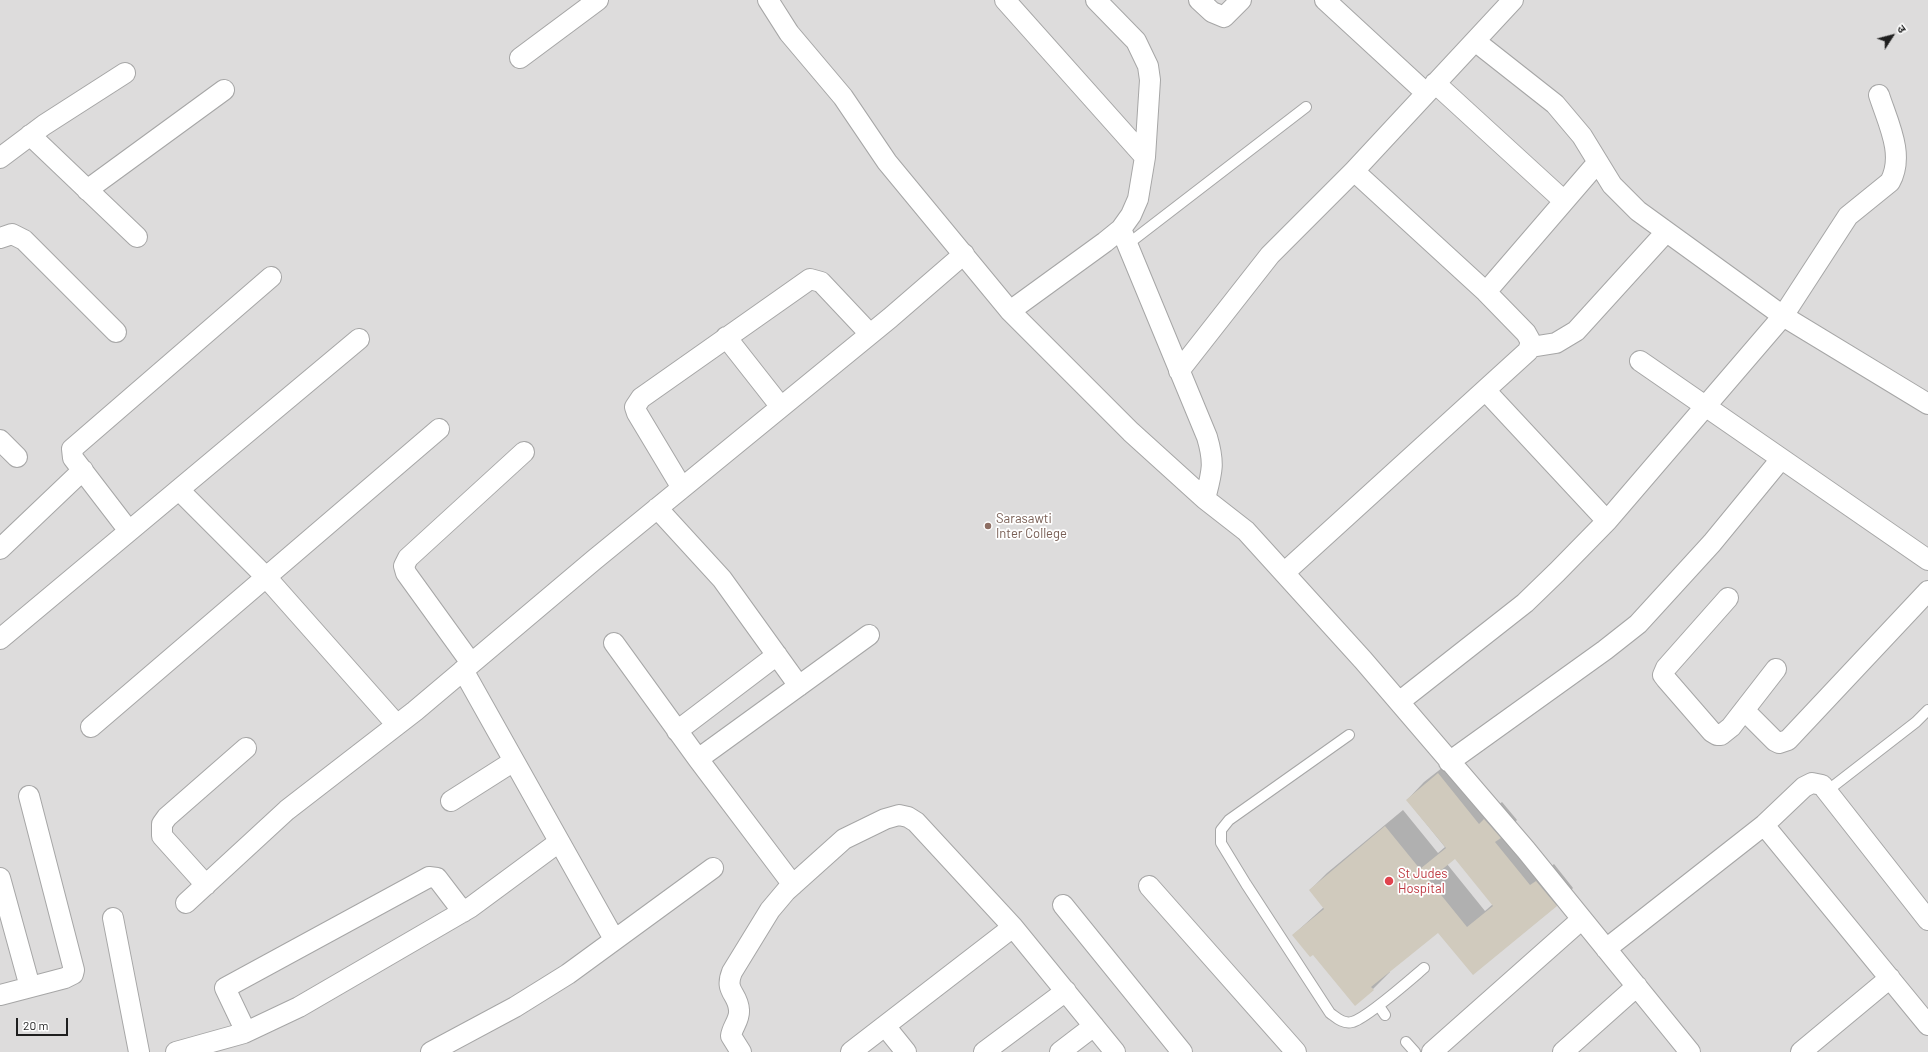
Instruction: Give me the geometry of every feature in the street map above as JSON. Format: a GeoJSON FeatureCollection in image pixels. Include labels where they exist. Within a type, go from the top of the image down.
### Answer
{"type":"FeatureCollection","features":[{"type":"Feature","properties":{"kind":"street"},"geometry":{"type":"LineString","coordinates":[[520,58],[598,0]]}},
{"type":"Feature","properties":{"kind":"street"},"geometry":{"type":"LineString","coordinates":[[768,0],[789,33],[842,97],[887,162],[1010,311],[1131,432],[1205,499],[1246,531],[1398,702],[1582,919],[1690,1052]]}},
{"type":"Feature","properties":{"kind":"street"},"geometry":{"type":"LineString","coordinates":[[1005,0],[1145,157]]}},
{"type":"Feature","properties":{"kind":"street"},"geometry":{"type":"LineString","coordinates":[[1096,0],[1128,31],[1142,50],[1148,66],[1150,80],[1145,157],[1138,200],[1124,236],[1207,437],[1213,457],[1212,473],[1205,499]]}},
{"type":"Feature","properties":{"kind":"street"},"geometry":{"type":"LineString","coordinates":[[1199,0],[1212,12],[1224,17],[1241,0]]}},
{"type":"Feature","properties":{"kind":"street"},"geometry":{"type":"LineString","coordinates":[[1325,0],[1564,201]]}},
{"type":"Feature","properties":{"kind":"street"},"geometry":{"type":"LineString","coordinates":[[1179,371],[1270,255],[1354,171],[1513,0]]}},
{"type":"Feature","properties":{"kind":"street"},"geometry":{"type":"LineString","coordinates":[[1475,41],[1555,104],[1582,136],[1612,185],[1622,197],[1638,211],[1783,316],[1928,404]]}},
{"type":"Feature","properties":{"kind":"street"},"geometry":{"type":"LineString","coordinates":[[0,158],[30,135],[125,73]]}},
{"type":"Feature","properties":{"kind":"street"},"geometry":{"type":"LineString","coordinates":[[87,190],[224,90]]}},
{"type":"Feature","properties":{"kind":"street"},"geometry":{"type":"LineString","coordinates":[[1398,702],[1525,603],[1558,572],[1607,521],[1783,316],[1848,216],[1856,208],[1887,186],[1893,178],[1897,153],[1879,95]]}},
{"type":"Feature","properties":{"kind":"street"},"geometry":{"type":"LineString","coordinates":[[30,135],[137,237]]}},
{"type":"Feature","properties":{"kind":"street"},"geometry":{"type":"LineString","coordinates":[[1486,292],[1598,162]]}},
{"type":"Feature","properties":{"kind":"street"},"geometry":{"type":"LineString","coordinates":[[1284,573],[1528,351],[1530,347],[1530,338],[1526,333],[1486,292],[1354,171]]}},
{"type":"Feature","properties":{"kind":"street"},"geometry":{"type":"LineString","coordinates":[[1530,347],[1556,344],[1576,331],[1666,232]]}},
{"type":"Feature","properties":{"kind":"street"},"geometry":{"type":"LineString","coordinates":[[0,238],[12,234],[24,240],[116,332]]}},
{"type":"Feature","properties":{"kind":"street"},"geometry":{"type":"LineString","coordinates":[[1010,311],[1105,242],[1124,236]]}},
{"type":"Feature","properties":{"kind":"street"},"geometry":{"type":"LineString","coordinates":[[186,903],[287,810],[397,725],[657,508],[870,334],[964,254]]}},
{"type":"Feature","properties":{"kind":"street"},"geometry":{"type":"LineString","coordinates":[[129,531],[72,455],[74,447],[271,277]]}},
{"type":"Feature","properties":{"kind":"street"},"geometry":{"type":"LineString","coordinates":[[682,488],[635,407],[641,398],[810,279],[820,282],[870,334]]}},
{"type":"Feature","properties":{"kind":"street"},"geometry":{"type":"LineString","coordinates":[[726,338],[781,407]]}},
{"type":"Feature","properties":{"kind":"street"},"geometry":{"type":"LineString","coordinates":[[2,635],[179,490],[359,339]]}},
{"type":"Feature","properties":{"kind":"street"},"geometry":{"type":"LineString","coordinates":[[1640,361],[1707,405],[1781,459],[1925,552]]}},
{"type":"Feature","properties":{"kind":"street"},"geometry":{"type":"LineString","coordinates":[[1485,390],[1607,521]]}},
{"type":"Feature","properties":{"kind":"street"},"geometry":{"type":"LineString","coordinates":[[91,727],[439,429]]}},
{"type":"Feature","properties":{"kind":"street"},"geometry":{"type":"LineString","coordinates":[[0,440],[17,457]]}},
{"type":"Feature","properties":{"kind":"street"},"geometry":{"type":"LineString","coordinates":[[524,452],[408,558],[404,566],[406,573],[467,666],[514,761],[614,939]]}},
{"type":"Feature","properties":{"kind":"street"},"geometry":{"type":"LineString","coordinates":[[1449,762],[1605,650],[1638,624],[1712,543],[1781,459]]}},
{"type":"Feature","properties":{"kind":"street"},"geometry":{"type":"LineString","coordinates":[[0,549],[83,470]]}},
{"type":"Feature","properties":{"kind":"street"},"geometry":{"type":"LineString","coordinates":[[179,490],[266,577],[397,725]]}},
{"type":"Feature","properties":{"kind":"street"},"geometry":{"type":"LineString","coordinates":[[657,508],[722,579],[799,686]]}},
{"type":"Feature","properties":{"kind":"street"},"geometry":{"type":"LineString","coordinates":[[1744,710],[1775,741],[1779,743],[1788,740],[1928,590]]}},
{"type":"Feature","properties":{"kind":"street"},"geometry":{"type":"LineString","coordinates":[[1728,598],[1666,668],[1663,675],[1712,732],[1716,735],[1721,735],[1726,732],[1776,669]]}},
{"type":"Feature","properties":{"kind":"street"},"geometry":{"type":"LineString","coordinates":[[698,759],[869,635]]}},
{"type":"Feature","properties":{"kind":"street"},"geometry":{"type":"LineString","coordinates":[[614,643],[677,731],[793,885]]}},
{"type":"Feature","properties":{"kind":"street"},"geometry":{"type":"LineString","coordinates":[[677,731],[777,655]]}},
{"type":"Feature","properties":{"kind":"street"},"geometry":{"type":"LineString","coordinates":[[206,885],[162,836],[162,824],[167,817],[246,748]]}},
{"type":"Feature","properties":{"kind":"street"},"geometry":{"type":"LineString","coordinates":[[451,801],[514,761]]}},
{"type":"Feature","properties":{"kind":"street"},"geometry":{"type":"LineString","coordinates":[[1606,949],[1764,825],[1804,787],[1812,783],[1822,785],[1928,920]]}},
{"type":"Feature","properties":{"kind":"street"},"geometry":{"type":"LineString","coordinates":[[0,995],[73,974],[74,966],[29,796]]}},
{"type":"Feature","properties":{"kind":"street"},"geometry":{"type":"LineString","coordinates":[[741,1052],[731,1036],[740,1012],[739,1006],[731,992],[729,982],[730,977],[770,910],[793,885],[851,836],[885,819],[899,815],[908,817],[916,822],[1013,927],[1115,1052]]}},
{"type":"Feature","properties":{"kind":"street"},"geometry":{"type":"LineString","coordinates":[[1764,825],[1928,1025]]}},
{"type":"Feature","properties":{"kind":"street"},"geometry":{"type":"LineString","coordinates":[[176,1052],[246,1032],[299,1007],[463,912],[494,892],[559,842]]}},
{"type":"Feature","properties":{"kind":"street"},"geometry":{"type":"LineString","coordinates":[[431,1052],[476,1029],[547,988],[713,868]]}},
{"type":"Feature","properties":{"kind":"street"},"geometry":{"type":"LineString","coordinates":[[246,1032],[225,988],[429,877],[437,878],[463,912]]}},
{"type":"Feature","properties":{"kind":"street"},"geometry":{"type":"LineString","coordinates":[[0,878],[30,987]]}},
{"type":"Feature","properties":{"kind":"street"},"geometry":{"type":"LineString","coordinates":[[1149,886],[1296,1052]]}},
{"type":"Feature","properties":{"kind":"street"},"geometry":{"type":"LineString","coordinates":[[1063,905],[1182,1052]]}},
{"type":"Feature","properties":{"kind":"street"},"geometry":{"type":"LineString","coordinates":[[113,918],[139,1052]]}},
{"type":"Feature","properties":{"kind":"street"},"geometry":{"type":"LineString","coordinates":[[1432,1052],[1582,919]]}},
{"type":"Feature","properties":{"kind":"street"},"geometry":{"type":"LineString","coordinates":[[852,1052],[1013,927]]}},
{"type":"Feature","properties":{"kind":"street"},"geometry":{"type":"LineString","coordinates":[[1801,1052],[1890,978]]}},
{"type":"Feature","properties":{"kind":"street"},"geometry":{"type":"LineString","coordinates":[[1566,1051],[1637,986]]}},
{"type":"Feature","properties":{"kind":"street"},"geometry":{"type":"LineString","coordinates":[[984,1052],[1066,991]]}},
{"type":"Feature","properties":{"kind":"street"},"geometry":{"type":"LineString","coordinates":[[885,1026],[906,1052]]}},
{"type":"Feature","properties":{"kind":"street"},"geometry":{"type":"LineString","coordinates":[[1060,1052],[1094,1026]]}},
{"type":"Feature","properties":{"kind":"lane"},"geometry":{"type":"LineString","coordinates":[[1124,236],[1306,106]]}},
{"type":"Feature","properties":{"kind":"lane"},"geometry":{"type":"LineString","coordinates":[[1827,791],[1916,722],[1928,710]]}},
{"type":"Feature","properties":{"kind":"lane"},"geometry":{"type":"LineString","coordinates":[[1349,735],[1229,820],[1224,825],[1220,836],[1221,843],[1330,1013],[1344,1022],[1353,1022],[1379,1006],[1424,968]]}},
{"type":"Feature","properties":{"kind":"lane"},"geometry":{"type":"LineString","coordinates":[[1379,1006],[1385,1015]]}},
{"type":"Feature","properties":{"kind":"lane"},"geometry":{"type":"LineString","coordinates":[[1406,1042],[1415,1052]]}},
{"type":"Feature","properties":{"kind":"shaded area"},"geometry":{"type":"Polygon","coordinates":[[[0,0],[1928,0],[1928,1052],[0,1052],[0,0]]]}},
{"type":"Feature","properties":{"kind":"building"},"geometry":{"type":"Polygon","coordinates":[[[1438,773],[1479,824],[1484,819],[1501,838],[1495,842],[1530,885],[1536,881],[1557,906],[1473,975],[1438,933],[1371,987],[1374,990],[1355,1006],[1313,955],[1310,957],[1292,935],[1324,909],[1309,890],[1385,826],[1420,869],[1446,848],[1406,800],[1438,773]],[[1455,859],[1429,880],[1467,927],[1493,906],[1455,859]]]}},
{"type":"Feature","properties":{"kind":"place","name":"Sarasawti Inter College"},"geometry":{"type":"Point","coordinates":[988,526]}},
{"type":"Feature","properties":{"kind":"place","name":"St Judes Hospital"},"geometry":{"type":"Point","coordinates":[1389,881]}}]}
